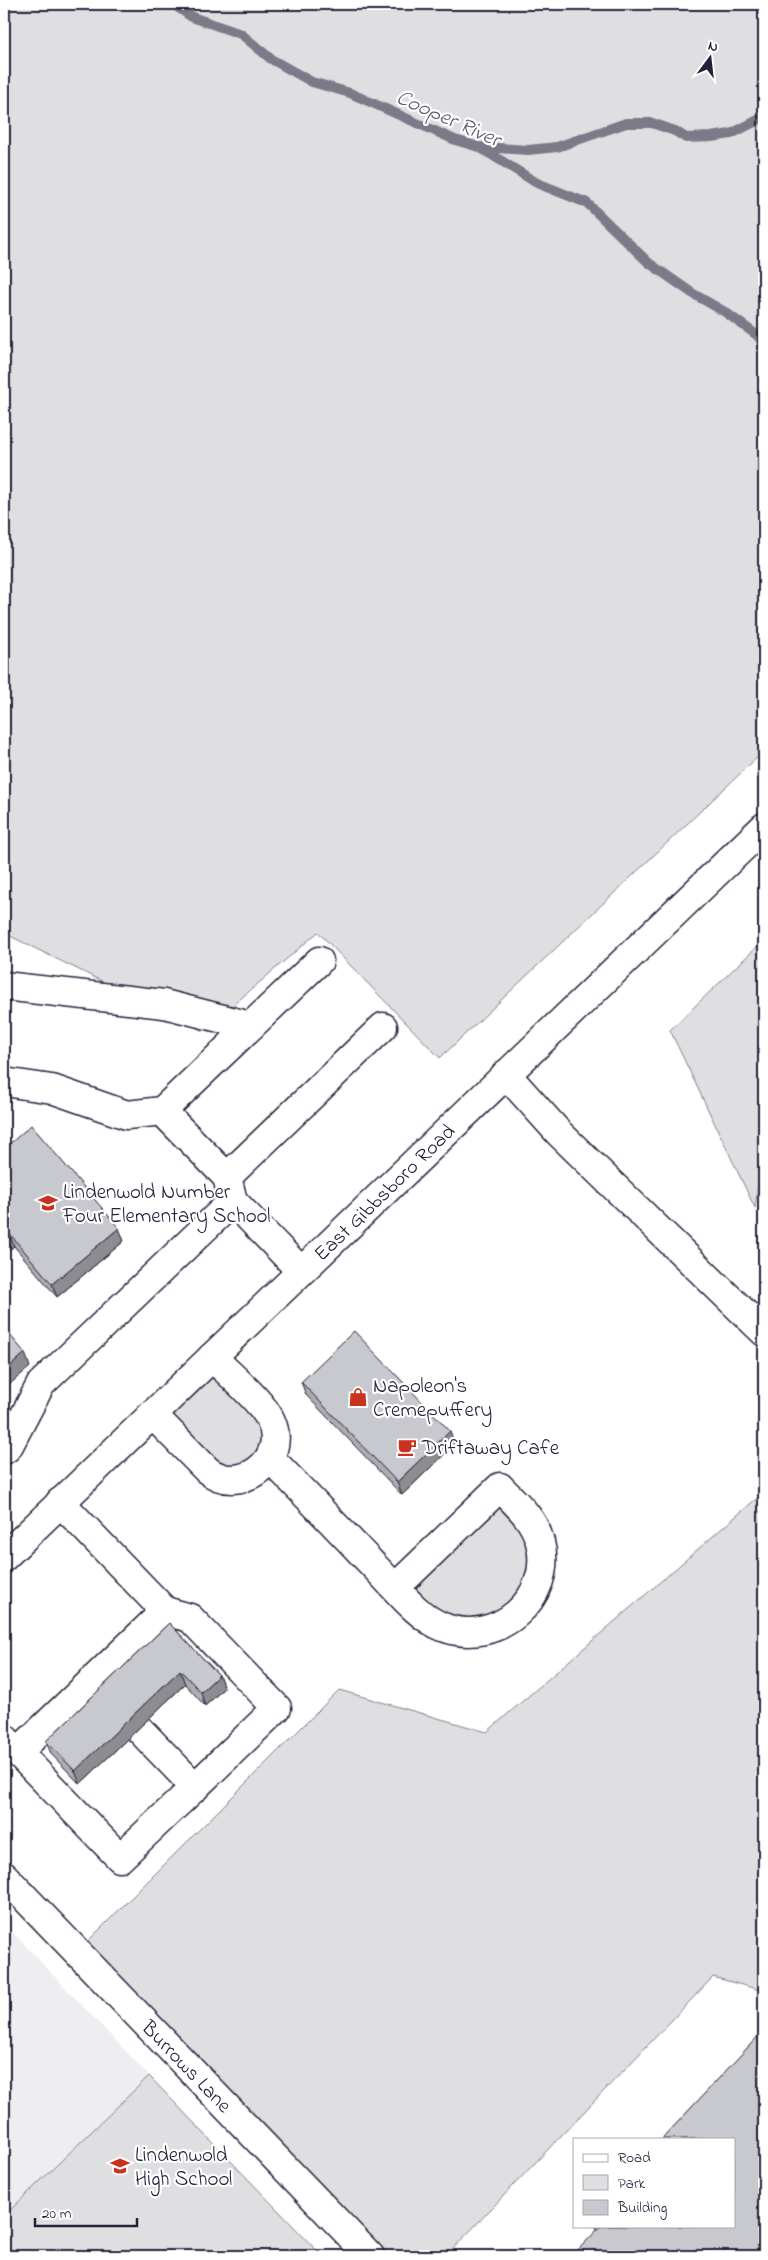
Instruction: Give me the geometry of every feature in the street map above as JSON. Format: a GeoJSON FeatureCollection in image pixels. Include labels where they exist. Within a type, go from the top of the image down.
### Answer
{"type":"FeatureCollection","features":[{"type":"Feature","properties":{"kind":"main road","name":"East Gibbsboro Road"},"geometry":{"type":"LineString","coordinates":[[4,1557],[764,827]]}},
{"type":"Feature","properties":{"kind":"main road"},"geometry":{"type":"LineString","coordinates":[[4,1082],[52,1089],[127,1115],[162,1111],[319,961]]}},
{"type":"Feature","properties":{"kind":"main road"},"geometry":{"type":"LineString","coordinates":[[4,986],[164,1004],[251,1026]]}},
{"type":"Feature","properties":{"kind":"main road"},"geometry":{"type":"LineString","coordinates":[[4,1450],[8,1446],[41,1384],[383,1028]]}},
{"type":"Feature","properties":{"kind":"main road"},"geometry":{"type":"LineString","coordinates":[[506,1074],[559,1133],[764,1332]]}},
{"type":"Feature","properties":{"kind":"main road"},"geometry":{"type":"LineString","coordinates":[[162,1111],[301,1271]]}},
{"type":"Feature","properties":{"kind":"main road"},"geometry":{"type":"LineString","coordinates":[[152,1414],[207,1470],[222,1478],[239,1479],[259,1470],[270,1458],[275,1436],[271,1420],[212,1356]]}},
{"type":"Feature","properties":{"kind":"main road"},"geometry":{"type":"LineString","coordinates":[[270,1458],[423,1616],[442,1627],[472,1632],[501,1625],[525,1606],[537,1587],[542,1557],[535,1528],[527,1515],[500,1488],[396,1588]]}},
{"type":"Feature","properties":{"kind":"main road"},"geometry":{"type":"LineString","coordinates":[[60,1502],[165,1611],[190,1618],[277,1708],[120,1858],[11,1745],[101,1689],[165,1611]]}},
{"type":"Feature","properties":{"kind":"main road"},"geometry":{"type":"LineString","coordinates":[[138,1728],[196,1787]]}},
{"type":"Feature","properties":{"kind":"main road","name":"Burrows Lane"},"geometry":{"type":"LineString","coordinates":[[4,1876],[370,2256]]}},
{"type":"Feature","properties":{"kind":"shaded area","name":"Lindenwold High School"},"geometry":{"type":"Polygon","coordinates":[[[4,1923],[149,2076],[322,2256],[4,2256],[4,1923]]]}},
{"type":"Feature","properties":{"kind":"green space"},"geometry":{"type":"Polygon","coordinates":[[[4,4],[764,4],[764,751],[440,1058],[318,932],[203,1031],[4,933],[4,4]]]}},
{"type":"Feature","properties":{"kind":"green space"},"geometry":{"type":"Polygon","coordinates":[[[764,940],[764,1138],[755,1208],[670,1030],[764,940]]]}},
{"type":"Feature","properties":{"kind":"green space"},"geometry":{"type":"Polygon","coordinates":[[[212,1357],[275,1432],[239,1479],[152,1414],[212,1357]]]}},
{"type":"Feature","properties":{"kind":"green space"},"geometry":{"type":"Polygon","coordinates":[[[500,1487],[541,1572],[480,1631],[402,1594],[500,1487]]]}},
{"type":"Feature","properties":{"kind":"green space"},"geometry":{"type":"Polygon","coordinates":[[[764,1492],[764,1991],[713,1977],[446,2256],[369,2256],[82,1947],[339,1690],[487,1732],[764,1492]]]}},
{"type":"Feature","properties":{"kind":"green space"},"geometry":{"type":"Polygon","coordinates":[[[149,2076],[322,2256],[4,2256],[4,2216],[149,2076]]]}},
{"type":"Feature","properties":{"kind":"building","name":"Lindenwold Number Four Elementary School"},"geometry":{"type":"Polygon","coordinates":[[[31,1125],[119,1228],[52,1284],[9,1233],[4,1237],[4,1149],[31,1125]]]}},
{"type":"Feature","properties":{"kind":"building"},"geometry":{"type":"Polygon","coordinates":[[[4,1328],[25,1353],[4,1372],[4,1328]]]}},
{"type":"Feature","properties":{"kind":"building"},"geometry":{"type":"Polygon","coordinates":[[[354,1331],[450,1431],[397,1482],[301,1382],[354,1331]]]}},
{"type":"Feature","properties":{"kind":"building"},"geometry":{"type":"Polygon","coordinates":[[[169,1623],[219,1675],[201,1692],[180,1670],[75,1771],[46,1741],[169,1623]]]}},
{"type":"Feature","properties":{"kind":"building"},"geometry":{"type":"Polygon","coordinates":[[[764,2030],[764,2256],[572,2256],[599,2228],[736,2228],[736,2138],[663,2138],[764,2030]]]}},
{"type":"Feature","properties":{"kind":"waterway","name":"Cooper River"},"geometry":{"type":"LineString","coordinates":[[173,4],[192,17],[241,34],[271,59],[312,82],[350,93],[455,140],[479,147],[537,183],[587,203],[649,263],[692,293],[725,312],[758,336],[764,345]]}},
{"type":"Feature","properties":{"kind":"waterway"},"geometry":{"type":"LineString","coordinates":[[483,147],[528,150],[557,147],[626,123],[652,123],[675,131],[686,138],[711,137],[731,134],[764,117]]}},
{"type":"Feature","properties":{"kind":"place","name":"Lindenwold Number Four Elementary School"},"geometry":{"type":"Point","coordinates":[48,1203]}},
{"type":"Feature","properties":{"kind":"place","name":"Napoleon's Cremepuffery"},"geometry":{"type":"Point","coordinates":[358,1397]}},
{"type":"Feature","properties":{"kind":"place","name":"Driftaway Cafe"},"geometry":{"type":"Point","coordinates":[407,1447]}},
{"type":"Feature","properties":{"kind":"place","name":"Lindenwold High School"},"geometry":{"type":"Point","coordinates":[120,2166]}}]}
